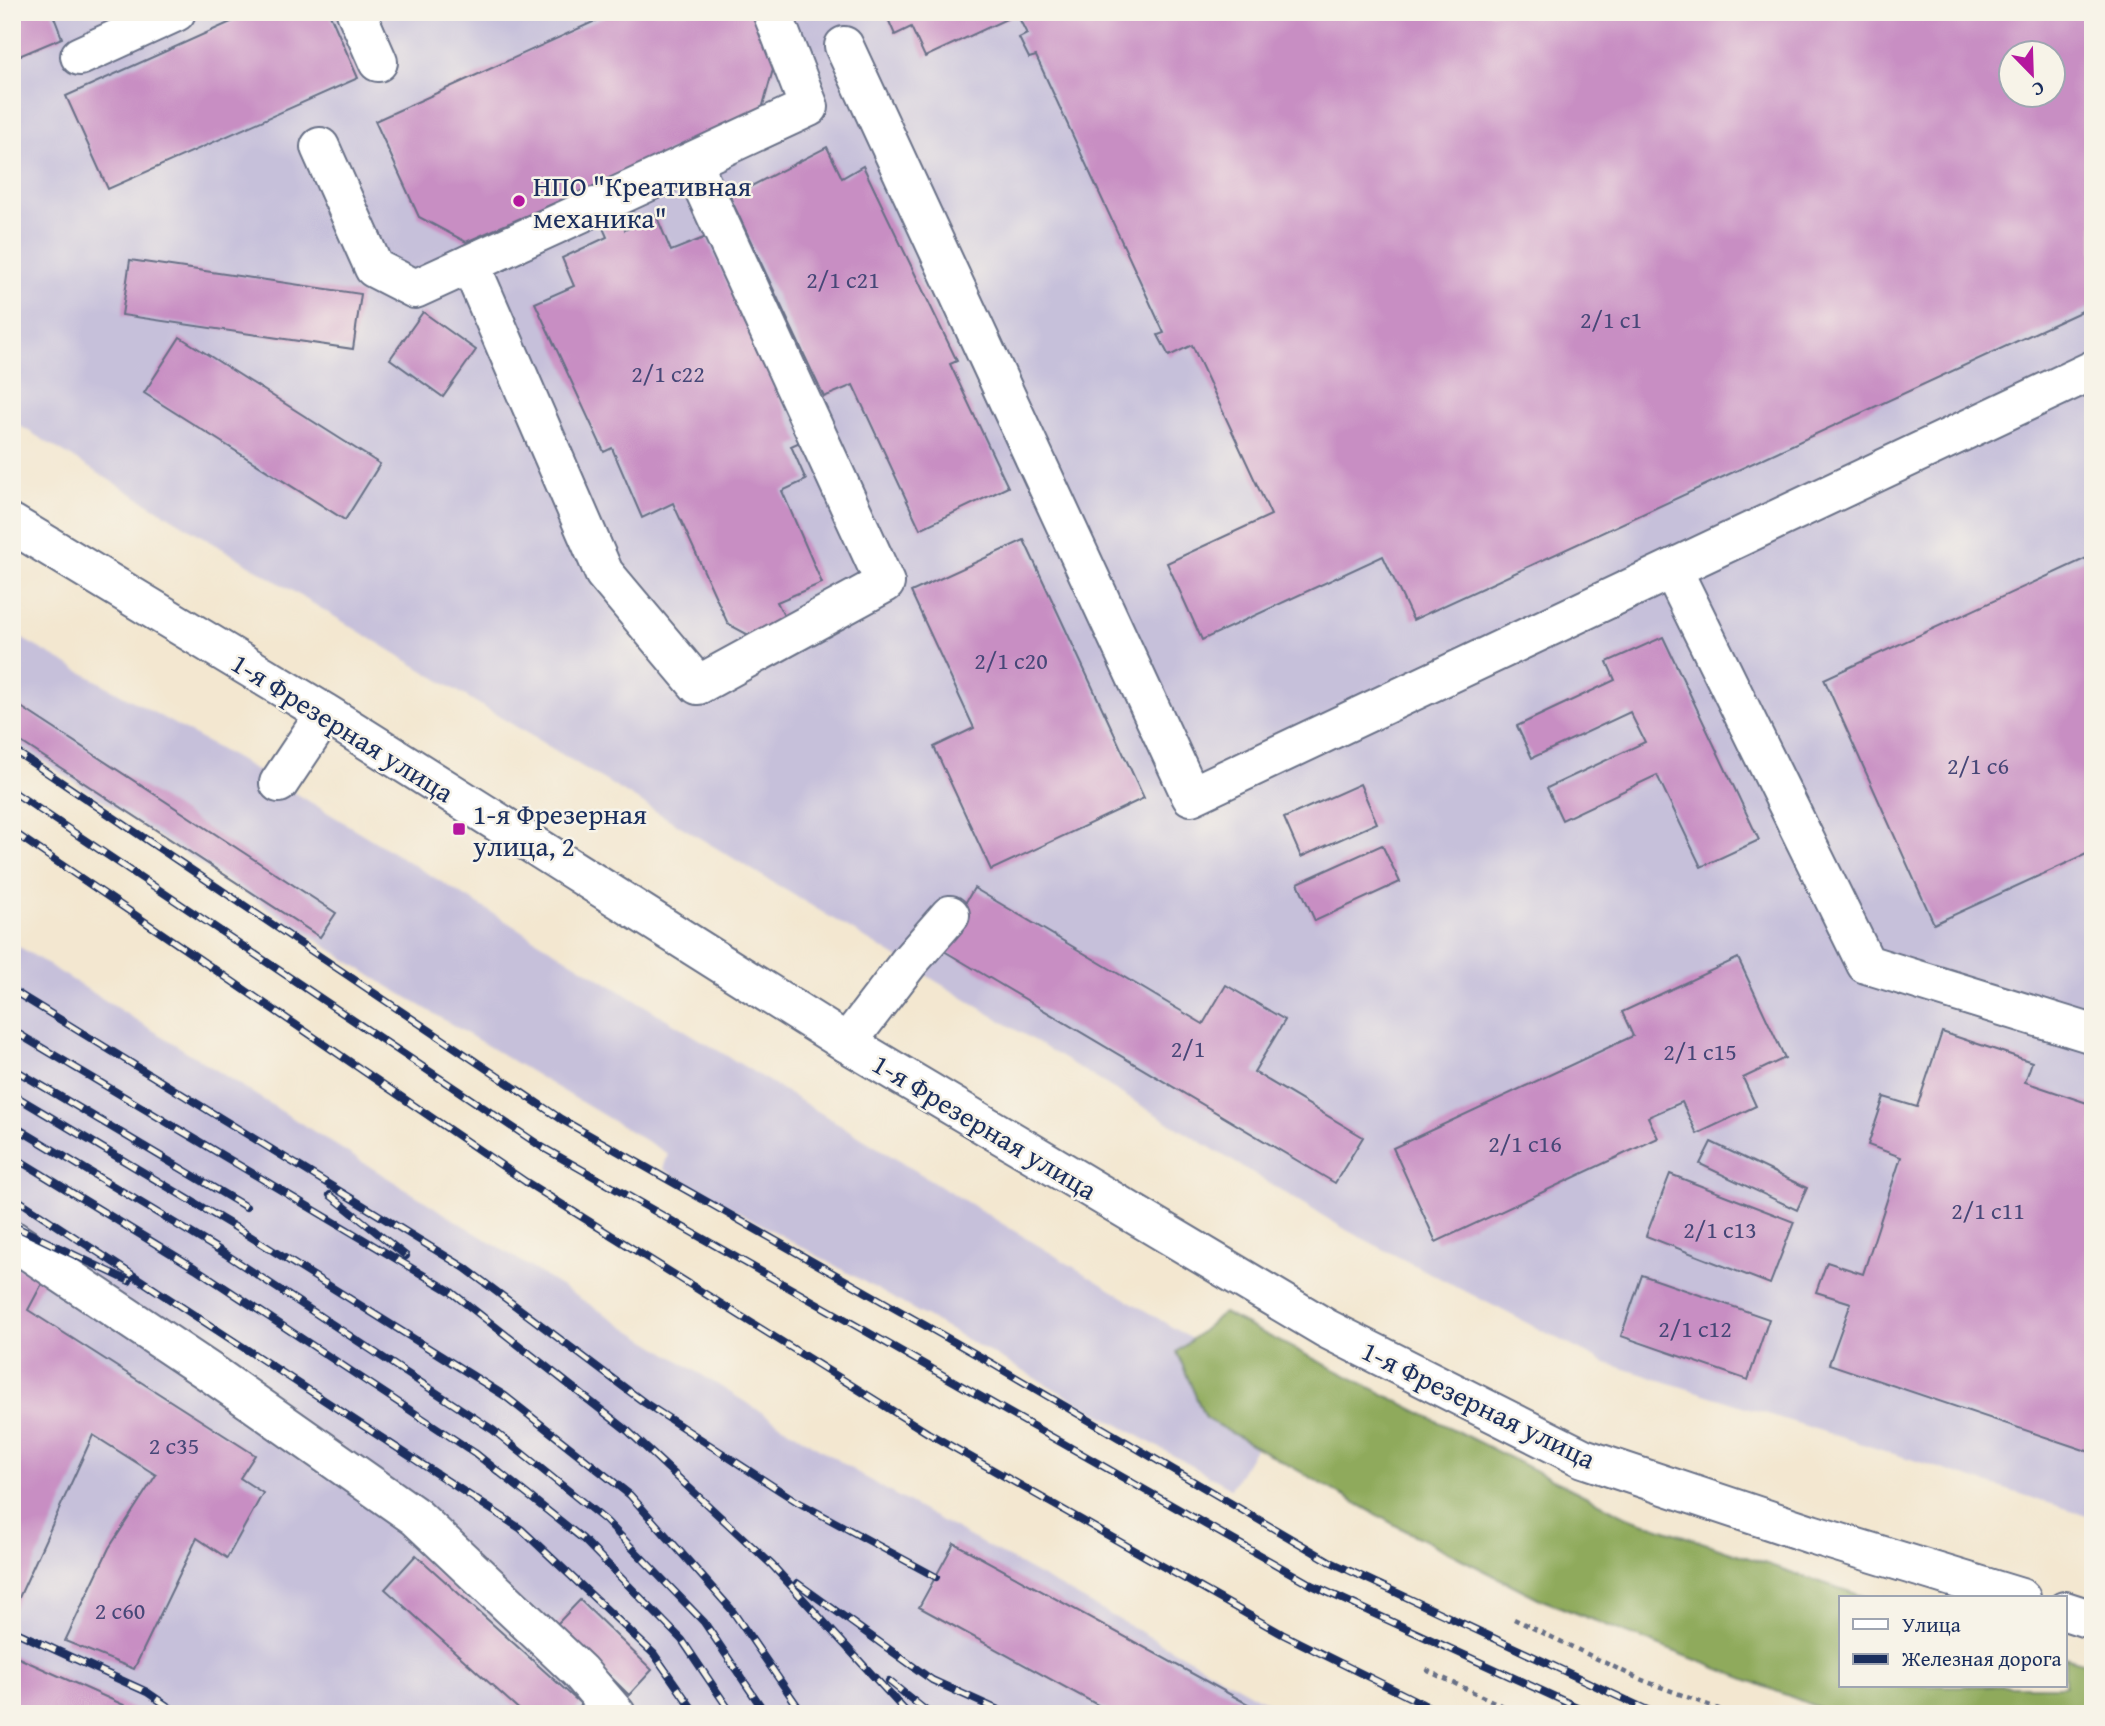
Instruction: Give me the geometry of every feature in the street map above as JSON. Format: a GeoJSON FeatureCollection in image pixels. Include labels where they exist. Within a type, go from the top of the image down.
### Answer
{"type":"FeatureCollection","features":[{"type":"Feature","properties":{"kind":"street"},"geometry":{"type":"LineString","coordinates":[[80,55],[176,12]]}},
{"type":"Feature","properties":{"kind":"street"},"geometry":{"type":"LineString","coordinates":[[356,12],[379,62]]}},
{"type":"Feature","properties":{"kind":"street"},"geometry":{"type":"LineString","coordinates":[[320,146],[374,268],[415,289],[809,107],[772,12]]}},
{"type":"Feature","properties":{"kind":"street"},"geometry":{"type":"LineString","coordinates":[[844,46],[1191,796],[2093,370]]}},
{"type":"Feature","properties":{"kind":"street"},"geometry":{"type":"LineString","coordinates":[[470,264],[604,573],[698,685],[885,583],[692,163]]}},
{"type":"Feature","properties":{"kind":"street","name":"1-я Фрезерная улица"},"geometry":{"type":"LineString","coordinates":[[12,524],[325,714],[847,1044],[1326,1329],[1583,1458],[1811,1534],[2014,1596]]}},
{"type":"Feature","properties":{"kind":"street"},"geometry":{"type":"LineString","coordinates":[[1672,569],[1867,964],[2093,1034]]}},
{"type":"Feature","properties":{"kind":"street"},"geometry":{"type":"LineString","coordinates":[[279,783],[325,714]]}},
{"type":"Feature","properties":{"kind":"street"},"geometry":{"type":"LineString","coordinates":[[847,1044],[909,962],[950,915]]}},
{"type":"Feature","properties":{"kind":"street"},"geometry":{"type":"LineString","coordinates":[[12,1240],[214,1375],[416,1517],[579,1671],[616,1714]]}},
{"type":"Feature","properties":{"kind":"street"},"geometry":{"type":"LineString","coordinates":[[2066,1611],[2093,1620]]}},
{"type":"Feature","properties":{"kind":"path"},"geometry":{"type":"LineString","coordinates":[[1514,1619],[1637,1678],[1732,1714]]}},
{"type":"Feature","properties":{"kind":"path"},"geometry":{"type":"LineString","coordinates":[[1426,1670],[1520,1714]]}},
{"type":"Feature","properties":{"kind":"shaded area"},"geometry":{"type":"Polygon","coordinates":[[[12,12],[2093,12],[2093,1517],[1603,1362],[1348,1231],[12,421],[12,12]]]}},
{"type":"Feature","properties":{"kind":"shaded area"},"geometry":{"type":"Polygon","coordinates":[[[12,633],[279,783],[1287,1397],[1231,1488],[663,1169],[668,1154],[376,979],[12,741],[12,633]]]}},
{"type":"Feature","properties":{"kind":"shaded area"},"geometry":{"type":"Polygon","coordinates":[[[12,942],[879,1486],[1288,1714],[12,1714],[12,942]]]}},
{"type":"Feature","properties":{"kind":"green space"},"geometry":{"type":"Polygon","coordinates":[[[1223,1313],[1627,1517],[1862,1596],[1839,1596],[1839,1688],[2066,1688],[2066,1657],[2093,1665],[2093,1714],[1835,1714],[1542,1600],[1397,1526],[1205,1418],[1177,1352],[1223,1313]]]}},
{"type":"Feature","properties":{"kind":"building"},"geometry":{"type":"Polygon","coordinates":[[[12,12],[52,12],[62,38],[12,59],[12,12]]]}},
{"type":"Feature","properties":{"kind":"building"},"geometry":{"type":"Polygon","coordinates":[[[253,12],[329,12],[358,78],[108,189],[66,96],[253,12]]]}},
{"type":"Feature","properties":{"kind":"building"},"geometry":{"type":"Polygon","coordinates":[[[615,12],[757,12],[777,55],[762,109],[604,181],[625,230],[656,215],[671,251],[706,237],[800,442],[791,446],[806,480],[782,491],[822,583],[777,602],[788,624],[754,638],[728,624],[673,503],[642,518],[612,448],[604,452],[535,303],[574,286],[562,258],[607,237],[586,189],[466,242],[419,217],[375,121],[615,12]]]}},
{"type":"Feature","properties":{"kind":"building"},"geometry":{"type":"Polygon","coordinates":[[[885,12],[2093,12],[2093,306],[1413,620],[1383,556],[1202,640],[1167,563],[1271,515],[1192,345],[1169,356],[1158,335],[1164,333],[1036,56],[1029,58],[1019,38],[1027,34],[1017,14],[925,57],[911,27],[895,35],[885,12]]]}},
{"type":"Feature","properties":{"kind":"building"},"geometry":{"type":"Polygon","coordinates":[[[827,147],[842,178],[863,166],[957,361],[950,364],[1008,487],[920,529],[853,385],[824,397],[730,197],[827,147]]]}},
{"type":"Feature","properties":{"kind":"building"},"geometry":{"type":"Polygon","coordinates":[[[130,260],[361,294],[353,349],[122,315],[130,260]]]}},
{"type":"Feature","properties":{"kind":"building"},"geometry":{"type":"Polygon","coordinates":[[[423,312],[476,350],[443,397],[390,359],[423,312]]]}},
{"type":"Feature","properties":{"kind":"building"},"geometry":{"type":"Polygon","coordinates":[[[180,337],[380,464],[345,520],[144,393],[180,337]]]}},
{"type":"Feature","properties":{"kind":"building"},"geometry":{"type":"Polygon","coordinates":[[[1024,540],[1144,798],[991,870],[934,747],[974,728],[911,592],[1024,540]]]}},
{"type":"Feature","properties":{"kind":"building"},"geometry":{"type":"Polygon","coordinates":[[[2093,555],[2093,851],[1934,924],[1824,679],[2093,555]]]}},
{"type":"Feature","properties":{"kind":"building"},"geometry":{"type":"Polygon","coordinates":[[[1663,637],[1759,840],[1701,867],[1657,775],[1562,820],[1547,788],[1645,742],[1630,712],[1532,758],[1517,726],[1615,680],[1607,662],[1663,637]]]}},
{"type":"Feature","properties":{"kind":"building"},"geometry":{"type":"Polygon","coordinates":[[[12,701],[336,913],[320,937],[12,736],[12,701]]]}},
{"type":"Feature","properties":{"kind":"building"},"geometry":{"type":"Polygon","coordinates":[[[1360,784],[1377,823],[1301,857],[1284,818],[1360,784]]]}},
{"type":"Feature","properties":{"kind":"building"},"geometry":{"type":"Polygon","coordinates":[[[1382,845],[1400,882],[1315,921],[1298,883],[1382,845]]]}},
{"type":"Feature","properties":{"kind":"building"},"geometry":{"type":"Polygon","coordinates":[[[974,888],[1203,1024],[1226,985],[1285,1020],[1254,1072],[1363,1137],[1335,1183],[939,948],[974,888]]]}},
{"type":"Feature","properties":{"kind":"building"},"geometry":{"type":"Polygon","coordinates":[[[1738,958],[1785,1058],[1743,1078],[1756,1106],[1697,1134],[1682,1102],[1648,1117],[1658,1138],[1436,1242],[1393,1148],[1633,1036],[1622,1012],[1738,958]]]}},
{"type":"Feature","properties":{"kind":"building"},"geometry":{"type":"Polygon","coordinates":[[[1942,1032],[2032,1062],[2025,1082],[2093,1105],[2093,1453],[1829,1364],[1851,1303],[1816,1292],[1827,1262],[1863,1274],[1901,1157],[1868,1145],[1884,1097],[1917,1107],[1942,1032]]]}},
{"type":"Feature","properties":{"kind":"building"},"geometry":{"type":"Polygon","coordinates":[[[1711,1142],[1807,1188],[1797,1210],[1700,1164],[1711,1142]]]}},
{"type":"Feature","properties":{"kind":"building"},"geometry":{"type":"Polygon","coordinates":[[[1670,1174],[1794,1222],[1770,1284],[1646,1236],[1670,1174]]]}},
{"type":"Feature","properties":{"kind":"building"},"geometry":{"type":"Polygon","coordinates":[[[12,1265],[44,1280],[28,1310],[255,1455],[240,1478],[263,1493],[227,1558],[197,1538],[134,1669],[65,1641],[109,1548],[156,1475],[93,1435],[12,1613],[12,1265]]]}},
{"type":"Feature","properties":{"kind":"building"},"geometry":{"type":"Polygon","coordinates":[[[1642,1275],[1769,1319],[1748,1380],[1621,1336],[1642,1275]]]}},
{"type":"Feature","properties":{"kind":"building"},"geometry":{"type":"Polygon","coordinates":[[[954,1543],[1266,1714],[1114,1714],[919,1607],[954,1543]]]}},
{"type":"Feature","properties":{"kind":"building"},"geometry":{"type":"Polygon","coordinates":[[[416,1555],[581,1704],[572,1714],[524,1714],[385,1589],[416,1555]]]}},
{"type":"Feature","properties":{"kind":"building"},"geometry":{"type":"Polygon","coordinates":[[[580,1600],[652,1670],[629,1695],[557,1624],[580,1600]]]}},
{"type":"Feature","properties":{"kind":"building"},"geometry":{"type":"Polygon","coordinates":[[[12,1655],[135,1710],[133,1714],[12,1714],[12,1655]]]}},
{"type":"Feature","properties":{"kind":"railway"},"geometry":{"type":"LineString","coordinates":[[12,749],[561,1119],[986,1360],[1331,1562],[1656,1714]]}},
{"type":"Feature","properties":{"kind":"railway"},"geometry":{"type":"LineString","coordinates":[[12,791],[542,1147],[1312,1585],[1592,1714]]}},
{"type":"Feature","properties":{"kind":"railway"},"geometry":{"type":"LineString","coordinates":[[12,831],[526,1182],[928,1433],[1282,1634],[1443,1714]]}},
{"type":"Feature","properties":{"kind":"railway"},"geometry":{"type":"LineString","coordinates":[[12,990],[465,1268],[645,1403],[796,1501],[936,1577]]}},
{"type":"Feature","properties":{"kind":"railway"},"geometry":{"type":"LineString","coordinates":[[12,1030],[450,1291],[628,1431],[772,1565],[908,1714]]}},
{"type":"Feature","properties":{"kind":"railway"},"geometry":{"type":"LineString","coordinates":[[12,1068],[246,1207]]}},
{"type":"Feature","properties":{"kind":"railway"},"geometry":{"type":"LineString","coordinates":[[12,1094],[240,1230],[505,1396],[630,1495],[731,1609],[803,1714]]}},
{"type":"Feature","properties":{"kind":"railway"},"geometry":{"type":"LineString","coordinates":[[12,1125],[224,1253],[493,1430],[605,1520],[704,1622],[766,1714]]}},
{"type":"Feature","properties":{"kind":"railway"},"geometry":{"type":"LineString","coordinates":[[12,1156],[195,1268],[475,1453],[583,1539],[682,1640],[732,1714]]}},
{"type":"Feature","properties":{"kind":"railway"},"geometry":{"type":"LineString","coordinates":[[330,1195],[406,1256]]}},
{"type":"Feature","properties":{"kind":"railway"},"geometry":{"type":"LineString","coordinates":[[12,1196],[521,1529],[654,1654],[696,1714]]}},
{"type":"Feature","properties":{"kind":"railway"},"geometry":{"type":"LineString","coordinates":[[12,1225],[129,1281]]}},
{"type":"Feature","properties":{"kind":"railway"},"geometry":{"type":"LineString","coordinates":[[797,1583],[932,1680],[1007,1714]]}},
{"type":"Feature","properties":{"kind":"railway"},"geometry":{"type":"LineString","coordinates":[[12,1630],[147,1692],[179,1714]]}},
{"type":"Feature","properties":{"kind":"railway"},"geometry":{"type":"LineString","coordinates":[[889,1681],[930,1714]]}},
{"type":"Feature","properties":{"kind":"place","name":"НПО \"Креативная механика\""},"geometry":{"type":"Point","coordinates":[519,201]}},
{"type":"Feature","properties":{"kind":"place","name":"1-я Фрезерная улица, 2"},"geometry":{"type":"Point","coordinates":[459,829]}}]}
